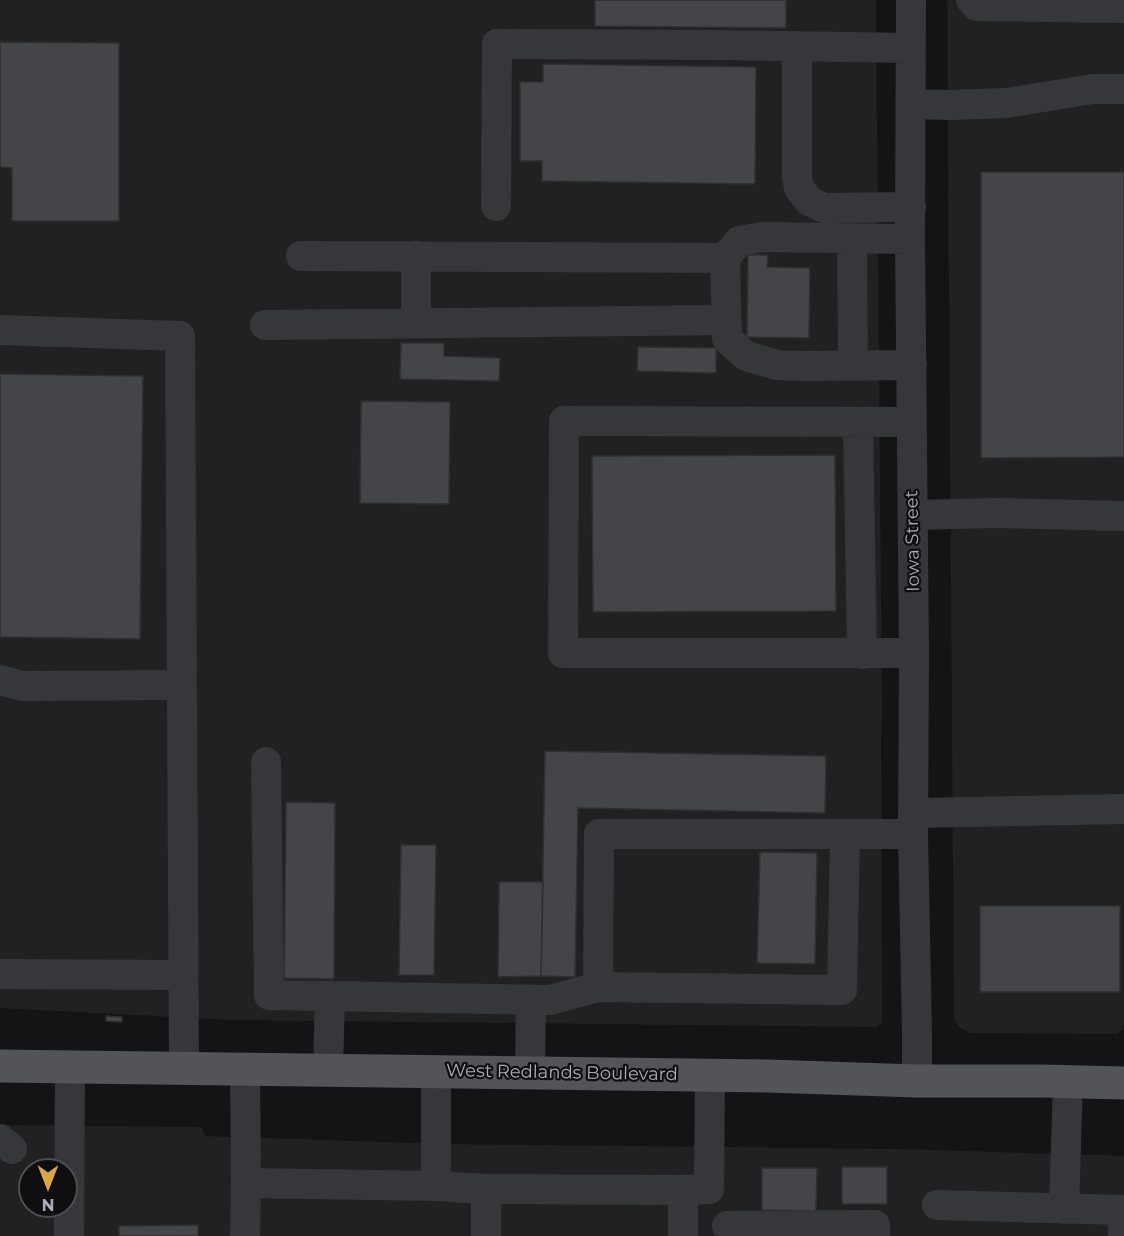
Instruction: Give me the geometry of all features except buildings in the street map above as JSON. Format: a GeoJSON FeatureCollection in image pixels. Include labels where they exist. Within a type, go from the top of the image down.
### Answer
{"type":"FeatureCollection","features":[{"type":"Feature","properties":{"kind":"main road","name":"West Redlands Boulevard"},"geometry":{"type":"LineString","coordinates":[[0,1066],[1124,1083]]}},
{"type":"Feature","properties":{"kind":"street","name":"Iowa Street"},"geometry":{"type":"LineString","coordinates":[[911,0],[910,239],[916,1081]]}},
{"type":"Feature","properties":{"kind":"street"},"geometry":{"type":"LineString","coordinates":[[971,0],[977,6],[1124,8]]}},
{"type":"Feature","properties":{"kind":"street"},"geometry":{"type":"LineString","coordinates":[[496,206],[496,44],[910,48]]}},
{"type":"Feature","properties":{"kind":"street"},"geometry":{"type":"LineString","coordinates":[[797,46],[797,176],[799,188],[809,201],[824,208],[911,207]]}},
{"type":"Feature","properties":{"kind":"street"},"geometry":{"type":"LineString","coordinates":[[911,104],[1006,103],[1094,89],[1124,89]]}},
{"type":"Feature","properties":{"kind":"street"},"geometry":{"type":"LineString","coordinates":[[910,239],[762,237],[739,241],[725,258],[727,339],[746,356],[777,365],[912,365]]}},
{"type":"Feature","properties":{"kind":"street"},"geometry":{"type":"LineString","coordinates":[[852,239],[853,366]]}},
{"type":"Feature","properties":{"kind":"street"},"geometry":{"type":"LineString","coordinates":[[301,256],[725,258]]}},
{"type":"Feature","properties":{"kind":"street"},"geometry":{"type":"LineString","coordinates":[[416,256],[416,323]]}},
{"type":"Feature","properties":{"kind":"street"},"geometry":{"type":"LineString","coordinates":[[265,325],[726,320]]}},
{"type":"Feature","properties":{"kind":"street"},"geometry":{"type":"LineString","coordinates":[[0,330],[180,336],[184,1068]]}},
{"type":"Feature","properties":{"kind":"street"},"geometry":{"type":"LineString","coordinates":[[912,422],[564,421],[563,653],[914,653]]}},
{"type":"Feature","properties":{"kind":"street"},"geometry":{"type":"LineString","coordinates":[[858,423],[862,654]]}},
{"type":"Feature","properties":{"kind":"street"},"geometry":{"type":"LineString","coordinates":[[913,514],[1124,516]]}},
{"type":"Feature","properties":{"kind":"street"},"geometry":{"type":"LineString","coordinates":[[0,680],[22,686],[182,685]]}},
{"type":"Feature","properties":{"kind":"street"},"geometry":{"type":"LineString","coordinates":[[266,762],[269,995],[550,1000],[598,987],[842,990],[845,834]]}},
{"type":"Feature","properties":{"kind":"street"},"geometry":{"type":"LineString","coordinates":[[598,987],[599,834],[845,834],[913,823],[1124,808]]}},
{"type":"Feature","properties":{"kind":"street"},"geometry":{"type":"LineString","coordinates":[[0,974],[183,975]]}},
{"type":"Feature","properties":{"kind":"street"},"geometry":{"type":"LineString","coordinates":[[328,1070],[330,996]]}},
{"type":"Feature","properties":{"kind":"street"},"geometry":{"type":"LineString","coordinates":[[530,1073],[531,1000]]}},
{"type":"Feature","properties":{"kind":"street"},"geometry":{"type":"LineString","coordinates":[[69,1236],[70,1066]]}},
{"type":"Feature","properties":{"kind":"street"},"geometry":{"type":"LineString","coordinates":[[245,1069],[245,1236]]}},
{"type":"Feature","properties":{"kind":"street"},"geometry":{"type":"LineString","coordinates":[[435,1071],[435,1186]]}},
{"type":"Feature","properties":{"kind":"street"},"geometry":{"type":"LineString","coordinates":[[683,1236],[696,1190],[710,1075]]}},
{"type":"Feature","properties":{"kind":"street"},"geometry":{"type":"LineString","coordinates":[[1064,1209],[1068,1081]]}},
{"type":"Feature","properties":{"kind":"street"},"geometry":{"type":"LineString","coordinates":[[246,1183],[486,1189],[696,1190],[728,1216],[727,1231],[802,1231],[875,1225],[875,1236]]}},
{"type":"Feature","properties":{"kind":"street"},"geometry":{"type":"LineString","coordinates":[[486,1189],[486,1236]]}},
{"type":"Feature","properties":{"kind":"street"},"geometry":{"type":"LineString","coordinates":[[938,1205],[1123,1210],[1123,1236]]}},
{"type":"Feature","properties":{"kind":"shaded area"},"geometry":{"type":"Polygon","coordinates":[[[0,0],[876,0],[882,715],[881,1024],[876,1027],[231,1020],[0,1008],[0,0]]]}},
{"type":"Feature","properties":{"kind":"shaded area"},"geometry":{"type":"Polygon","coordinates":[[[947,0],[1124,0],[1124,1027],[1118,1034],[970,1033],[959,1027],[954,1018],[947,0]]]}},
{"type":"Feature","properties":{"kind":"shaded area"},"geometry":{"type":"Polygon","coordinates":[[[0,1125],[202,1127],[204,1136],[443,1144],[899,1149],[1124,1156],[1124,1236],[0,1236],[0,1125]]]}}]}
